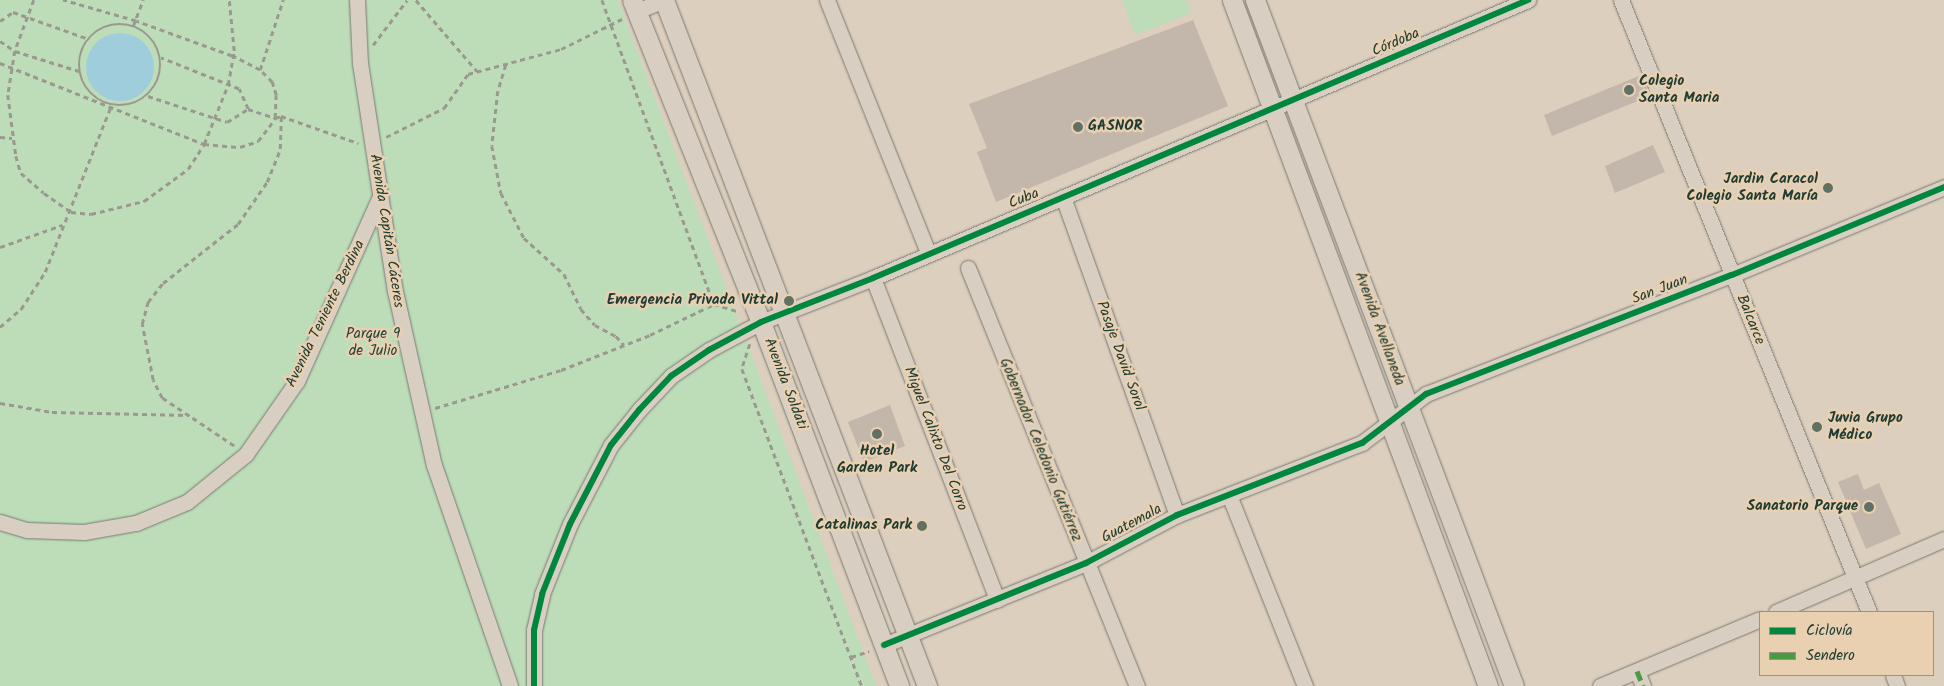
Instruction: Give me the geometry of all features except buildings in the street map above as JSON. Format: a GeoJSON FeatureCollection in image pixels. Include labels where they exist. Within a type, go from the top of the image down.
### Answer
{"type":"FeatureCollection","features":[{"type":"Feature","properties":{"kind":"main road","name":"Avenida Soldati"},"geometry":{"type":"LineString","coordinates":[[664,0],[927,686]]}},
{"type":"Feature","properties":{"kind":"main road","name":"Avenida Avellaneda"},"geometry":{"type":"LineString","coordinates":[[1232,0],[1488,686]]}},
{"type":"Feature","properties":{"kind":"main road","name":"Avenida Avellaneda"},"geometry":{"type":"LineString","coordinates":[[1255,0],[1514,686]]}},
{"type":"Feature","properties":{"kind":"main road","name":"Avenida Soldati"},"geometry":{"type":"LineString","coordinates":[[634,6],[761,322],[900,686]]}},
{"type":"Feature","properties":{"kind":"street","name":"Avenida Capitán Cáceres"},"geometry":{"type":"LineString","coordinates":[[358,0],[360,63],[395,291],[434,465],[510,686]]}},
{"type":"Feature","properties":{"kind":"street"},"geometry":{"type":"LineString","coordinates":[[634,6],[664,0]]}},
{"type":"Feature","properties":{"kind":"street"},"geometry":{"type":"LineString","coordinates":[[827,0],[928,252]]}},
{"type":"Feature","properties":{"kind":"street","name":"Córdoba"},"geometry":{"type":"LineString","coordinates":[[1273,109],[1528,0]]}},
{"type":"Feature","properties":{"kind":"street","name":"Balcarce"},"geometry":{"type":"LineString","coordinates":[[1620,0],[1869,611]]}},
{"type":"Feature","properties":{"kind":"street","name":"Cuba"},"geometry":{"type":"LineString","coordinates":[[534,686],[534,630],[542,594],[570,524],[611,446],[638,410],[671,376],[709,350],[761,322],[873,278],[928,252],[1273,109]]}},
{"type":"Feature","properties":{"kind":"street","name":"San Juan"},"geometry":{"type":"LineString","coordinates":[[1390,423],[1408,406],[1426,394],[1732,275],[1944,187]]}},
{"type":"Feature","properties":{"kind":"street","name":"Avenida Teniente Berdina"},"geometry":{"type":"LineString","coordinates":[[0,522],[27,530],[84,532],[136,523],[187,502],[246,454],[297,381],[380,196]]}},
{"type":"Feature","properties":{"kind":"street","name":"Pasaje David Sorol"},"geometry":{"type":"LineString","coordinates":[[1063,197],[1177,515]]}},
{"type":"Feature","properties":{"kind":"street","name":"Gobernador Celedonio Gutiérrez"},"geometry":{"type":"LineString","coordinates":[[968,268],[1137,686]]}},
{"type":"Feature","properties":{"kind":"street","name":"Miguel Calixto Del Corro"},"geometry":{"type":"LineString","coordinates":[[873,278],[997,600]]}},
{"type":"Feature","properties":{"kind":"street","name":"Guatemala"},"geometry":{"type":"LineString","coordinates":[[884,645],[1086,563],[1177,515],[1362,443],[1390,423]]}},
{"type":"Feature","properties":{"kind":"street"},"geometry":{"type":"LineString","coordinates":[[1229,495],[1305,686]]}},
{"type":"Feature","properties":{"kind":"street"},"geometry":{"type":"LineString","coordinates":[[1778,611],[1856,579],[1944,539]]}},
{"type":"Feature","properties":{"kind":"street"},"geometry":{"type":"LineString","coordinates":[[1600,686],[1759,619]]}},
{"type":"Feature","properties":{"kind":"street"},"geometry":{"type":"LineString","coordinates":[[1637,670],[1643,686]]}},
{"type":"Feature","properties":{"kind":"path"},"geometry":{"type":"LineString","coordinates":[[34,0],[14,51],[8,95],[12,138],[21,173],[71,212],[91,214],[144,202],[188,169],[204,144],[228,85],[232,56],[229,0]]}},
{"type":"Feature","properties":{"kind":"path"},"geometry":{"type":"LineString","coordinates":[[0,63],[11,70],[112,106],[204,144],[240,147],[258,141],[275,118],[276,95],[272,82],[260,70],[232,56],[136,21],[63,0]]}},
{"type":"Feature","properties":{"kind":"path"},"geometry":{"type":"LineString","coordinates":[[133,26],[143,0]]}},
{"type":"Feature","properties":{"kind":"path"},"geometry":{"type":"LineString","coordinates":[[260,70],[283,0]]}},
{"type":"Feature","properties":{"kind":"path"},"geometry":{"type":"LineString","coordinates":[[360,63],[407,0]]}},
{"type":"Feature","properties":{"kind":"path"},"geometry":{"type":"LineString","coordinates":[[416,0],[477,72]]}},
{"type":"Feature","properties":{"kind":"path"},"geometry":{"type":"LineString","coordinates":[[248,109],[275,118],[281,116],[373,148],[392,133],[444,108],[468,74],[561,49],[634,6]]}},
{"type":"Feature","properties":{"kind":"path"},"geometry":{"type":"LineString","coordinates":[[0,22],[13,12],[89,39]]}},
{"type":"Feature","properties":{"kind":"path"},"geometry":{"type":"LineString","coordinates":[[133,26],[151,38],[161,58],[158,80],[148,96],[127,106],[112,106],[91,95],[79,71],[79,59],[89,39],[104,27],[133,26]]}},
{"type":"Feature","properties":{"kind":"path"},"geometry":{"type":"LineString","coordinates":[[0,41],[14,51],[79,71]]}},
{"type":"Feature","properties":{"kind":"path"},"geometry":{"type":"LineString","coordinates":[[161,58],[239,89],[245,96],[248,109]]}},
{"type":"Feature","properties":{"kind":"path"},"geometry":{"type":"LineString","coordinates":[[506,65],[498,91],[492,146],[501,193],[524,238],[564,274],[581,309],[595,325],[616,336],[624,345]]}},
{"type":"Feature","properties":{"kind":"path"},"geometry":{"type":"LineString","coordinates":[[148,96],[227,122],[248,109]]}},
{"type":"Feature","properties":{"kind":"path"},"geometry":{"type":"LineString","coordinates":[[0,327],[21,309],[45,272],[63,224],[71,212],[112,106]]}},
{"type":"Feature","properties":{"kind":"path"},"geometry":{"type":"LineString","coordinates":[[246,454],[162,398],[153,380],[142,324],[148,302],[163,283],[238,224],[267,182],[280,149],[281,116]]}},
{"type":"Feature","properties":{"kind":"path"},"geometry":{"type":"LineString","coordinates":[[0,137],[12,138]]}},
{"type":"Feature","properties":{"kind":"path"},"geometry":{"type":"LineString","coordinates":[[0,247],[63,224]]}},
{"type":"Feature","properties":{"kind":"path"},"geometry":{"type":"LineString","coordinates":[[422,412],[561,370],[624,345],[714,304]]}},
{"type":"Feature","properties":{"kind":"path"},"geometry":{"type":"LineString","coordinates":[[0,403],[52,412],[188,415]]}},
{"type":"Feature","properties":{"kind":"green space","name":"Parque 9 de Julio"},"geometry":{"type":"Polygon","coordinates":[[[0,0],[618,0],[876,686],[0,686],[0,0]]]}},
{"type":"Feature","properties":{"kind":"green space"},"geometry":{"type":"Polygon","coordinates":[[[1122,0],[1186,0],[1191,13],[1135,35],[1122,0]]]}},
{"type":"Feature","properties":{"kind":"water"},"geometry":{"type":"Polygon","coordinates":[[[127,33],[139,39],[148,48],[154,60],[152,80],[144,91],[127,101],[113,101],[96,91],[88,80],[86,60],[96,43],[107,35],[127,33]]]}},
{"type":"Feature","properties":{"kind":"marked path"},"geometry":{"type":"LineString","coordinates":[[1637,671],[1643,686]]}},
{"type":"Feature","properties":{"kind":"cycle path"},"geometry":{"type":"LineString","coordinates":[[534,686],[534,630],[542,594],[570,524],[611,445],[639,410],[671,376],[709,350],[761,322],[873,278],[1528,0]]}},
{"type":"Feature","properties":{"kind":"cycle path"},"geometry":{"type":"LineString","coordinates":[[884,645],[1086,563],[1177,515],[1362,443],[1426,394],[1732,275],[1944,187]]}},
{"type":"Feature","properties":{"kind":"place","name":"Colegio Santa Maria"},"geometry":{"type":"Point","coordinates":[1629,90]}},
{"type":"Feature","properties":{"kind":"place","name":"GASNOR"},"geometry":{"type":"Point","coordinates":[1078,127]}},
{"type":"Feature","properties":{"kind":"place","name":"Jardin Caracol Colegio Santa María"},"geometry":{"type":"Point","coordinates":[1828,188]}},
{"type":"Feature","properties":{"kind":"place","name":"Emergencia Privada Vittal"},"geometry":{"type":"Point","coordinates":[789,301]}},
{"type":"Feature","properties":{"kind":"place","name":"Juvia Grupo Médico"},"geometry":{"type":"Point","coordinates":[1817,427]}},
{"type":"Feature","properties":{"kind":"place","name":"Hotel Garden Park"},"geometry":{"type":"Point","coordinates":[877,434]}},
{"type":"Feature","properties":{"kind":"place","name":"Sanatorio Parque"},"geometry":{"type":"Point","coordinates":[1869,507]}},
{"type":"Feature","properties":{"kind":"place","name":"Catalinas Park"},"geometry":{"type":"Point","coordinates":[922,526]}}]}
